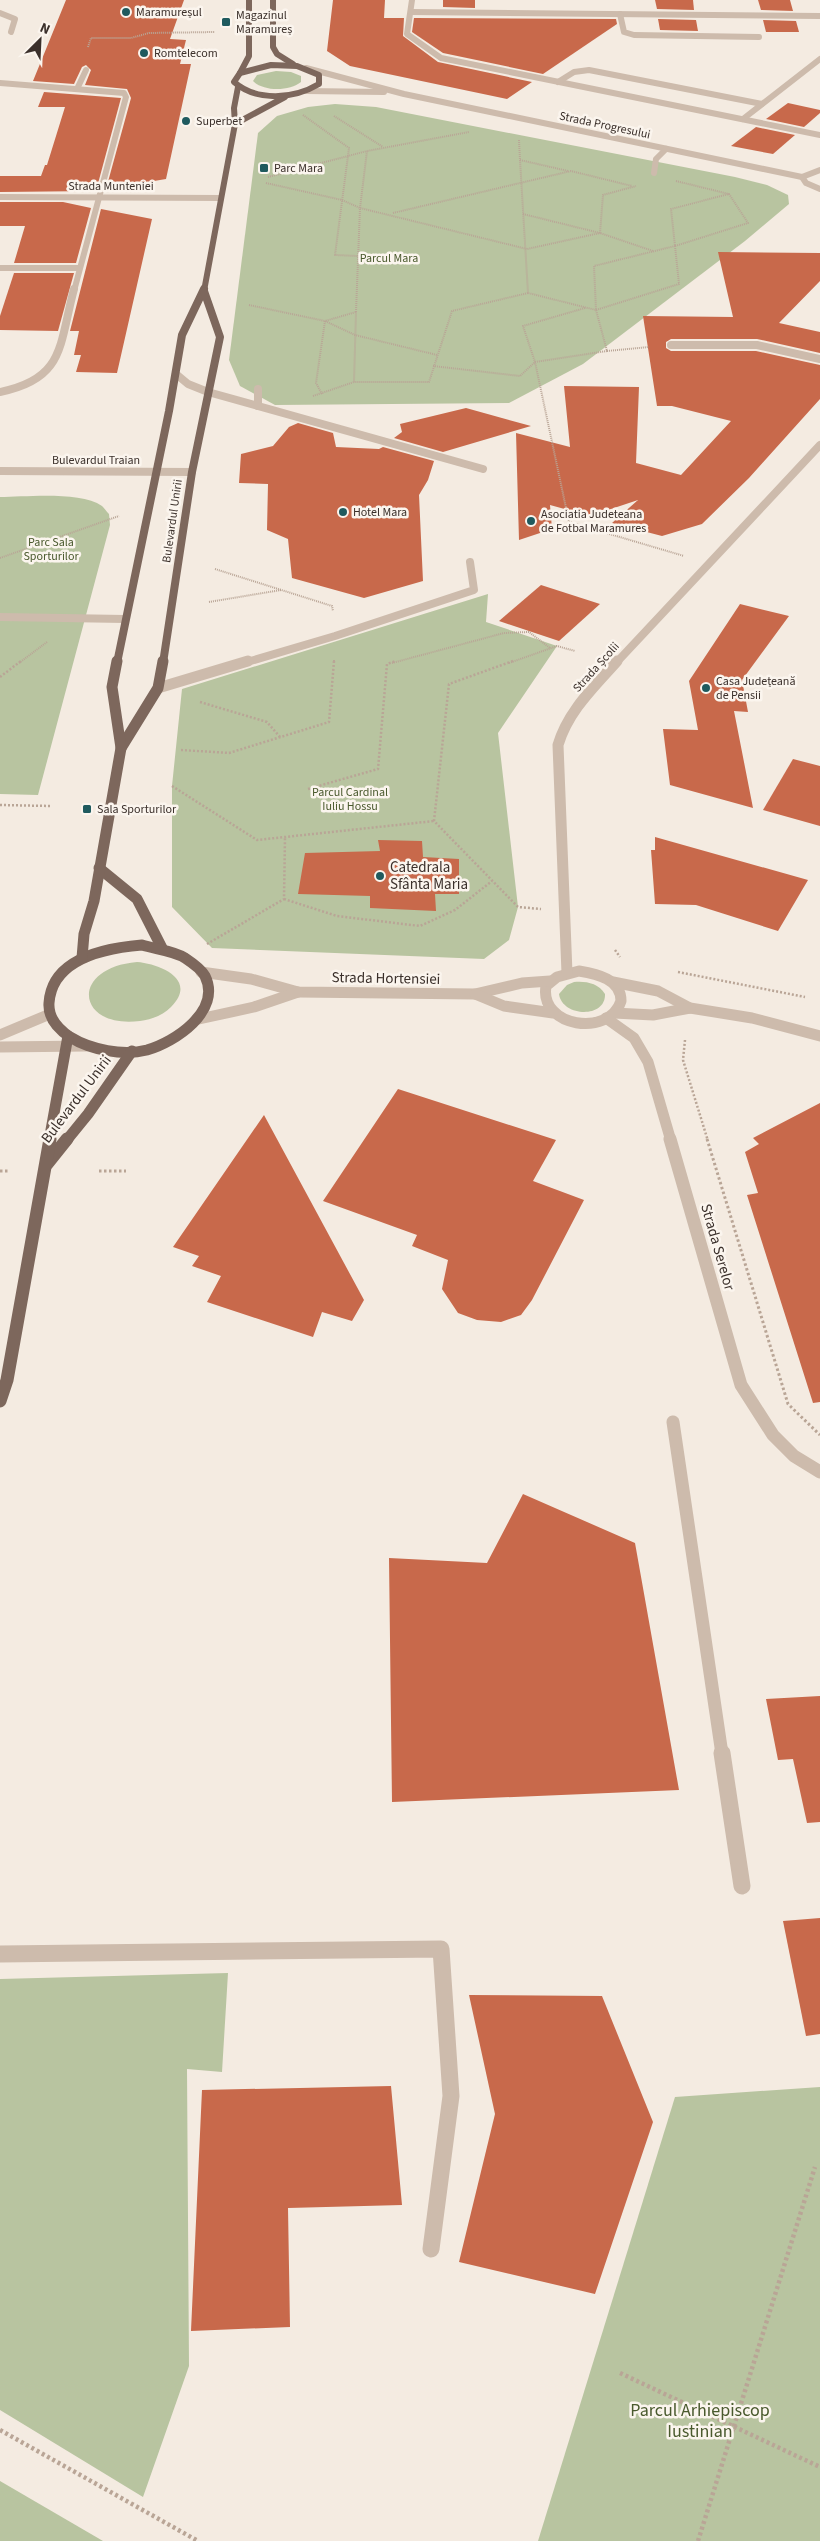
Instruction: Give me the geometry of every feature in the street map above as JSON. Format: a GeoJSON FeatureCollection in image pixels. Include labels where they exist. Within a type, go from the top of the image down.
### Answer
{"type":"FeatureCollection","features":[{"type":"Feature","properties":{"kind":"main road","name":"Bulevardul Unirii"},"geometry":{"type":"LineString","coordinates":[[82,958],[84,934],[100,868],[121,748],[112,687],[176,374],[182,335],[204,291],[234,124],[234,108],[238,87],[234,82],[248,56],[249,0]]}},
{"type":"Feature","properties":{"kind":"main road"},"geometry":{"type":"LineString","coordinates":[[273,0],[273,47],[277,54],[297,66]]}},
{"type":"Feature","properties":{"kind":"main road"},"geometry":{"type":"LineString","coordinates":[[238,87],[260,94],[292,94],[306,91],[319,84],[320,79],[319,75],[306,68],[297,66],[259,66],[240,73]]}},
{"type":"Feature","properties":{"kind":"main road"},"geometry":{"type":"LineString","coordinates":[[234,124],[292,94]]}},
{"type":"Feature","properties":{"kind":"main road","name":"Bulevardul Unirii"},"geometry":{"type":"LineString","coordinates":[[121,748],[158,688],[171,620],[192,472],[220,337],[204,291]]}},
{"type":"Feature","properties":{"kind":"main road"},"geometry":{"type":"LineString","coordinates":[[100,868],[137,899],[162,948]]}},
{"type":"Feature","properties":{"kind":"main road"},"geometry":{"type":"LineString","coordinates":[[68,1041],[58,1029],[50,1014],[48,999],[53,984],[65,969],[82,958],[100,950],[121,946],[162,948],[191,962],[201,972],[209,990],[208,1000],[199,1019],[187,1031],[171,1041],[132,1051],[112,1051],[86,1046]]}},
{"type":"Feature","properties":{"kind":"main road","name":"Bulevardul Unirii"},"geometry":{"type":"LineString","coordinates":[[0,1401],[7,1380],[68,1041]]}},
{"type":"Feature","properties":{"kind":"main road","name":"Bulevardul Unirii"},"geometry":{"type":"LineString","coordinates":[[46,1166],[88,1114],[132,1051]]}},
{"type":"Feature","properties":{"kind":"street"},"geometry":{"type":"LineString","coordinates":[[412,0],[407,34],[441,58],[820,135]]}},
{"type":"Feature","properties":{"kind":"street"},"geometry":{"type":"LineString","coordinates":[[411,12],[820,16]]}},
{"type":"Feature","properties":{"kind":"street"},"geometry":{"type":"LineString","coordinates":[[0,13],[14,19],[11,32]]}},
{"type":"Feature","properties":{"kind":"street"},"geometry":{"type":"LineString","coordinates":[[620,14],[624,32],[634,35],[758,37]]}},
{"type":"Feature","properties":{"kind":"street"},"geometry":{"type":"LineString","coordinates":[[743,119],[820,59]]}},
{"type":"Feature","properties":{"kind":"street","name":"Strada Progresului"},"geometry":{"type":"LineString","coordinates":[[306,68],[404,94],[802,177],[806,183],[820,189]]}},
{"type":"Feature","properties":{"kind":"street"},"geometry":{"type":"LineString","coordinates":[[77,89],[86,70]]}},
{"type":"Feature","properties":{"kind":"street"},"geometry":{"type":"LineString","coordinates":[[558,82],[574,72],[589,70],[762,104]]}},
{"type":"Feature","properties":{"kind":"street"},"geometry":{"type":"LineString","coordinates":[[0,83],[29,87],[118,91],[124,93],[126,97],[54,363],[45,375],[29,386],[0,392]]}},
{"type":"Feature","properties":{"kind":"street","name":"Strada Progresului"},"geometry":{"type":"LineString","coordinates":[[306,91],[404,94]]}},
{"type":"Feature","properties":{"kind":"street"},"geometry":{"type":"LineString","coordinates":[[654,173],[656,159],[666,149]]}},
{"type":"Feature","properties":{"kind":"street"},"geometry":{"type":"LineString","coordinates":[[802,177],[819,169]]}},
{"type":"Feature","properties":{"kind":"street","name":"Strada Munteniei"},"geometry":{"type":"LineString","coordinates":[[0,197],[221,198]]}},
{"type":"Feature","properties":{"kind":"street"},"geometry":{"type":"LineString","coordinates":[[0,268],[79,268]]}},
{"type":"Feature","properties":{"kind":"street"},"geometry":{"type":"LineString","coordinates":[[670,345],[757,345],[820,359]]}},
{"type":"Feature","properties":{"kind":"street"},"geometry":{"type":"LineString","coordinates":[[176,374],[188,384],[208,392],[483,469]]}},
{"type":"Feature","properties":{"kind":"street"},"geometry":{"type":"LineString","coordinates":[[258,389],[258,406]]}},
{"type":"Feature","properties":{"kind":"street","name":"Strada Școlii"},"geometry":{"type":"LineString","coordinates":[[567,973],[559,736],[587,694],[820,445]]}},
{"type":"Feature","properties":{"kind":"street","name":"Bulevardul Traian"},"geometry":{"type":"LineString","coordinates":[[0,471],[192,472]]}},
{"type":"Feature","properties":{"kind":"street"},"geometry":{"type":"LineString","coordinates":[[158,688],[335,636],[474,590],[470,562]]}},
{"type":"Feature","properties":{"kind":"street"},"geometry":{"type":"LineString","coordinates":[[0,617],[125,619]]}},
{"type":"Feature","properties":{"kind":"street","name":"Strada Hortensiei"},"geometry":{"type":"LineString","coordinates":[[201,972],[251,979],[298,992],[475,994],[507,986],[550,981]]}},
{"type":"Feature","properties":{"kind":"street"},"geometry":{"type":"LineString","coordinates":[[613,982],[619,990],[620,1006],[610,1016],[596,1022],[579,1023],[553,1013],[546,1006],[543,997],[550,981],[567,973],[592,972],[613,982],[658,991],[690,1008],[752,1018],[818,1032]]}},
{"type":"Feature","properties":{"kind":"street","name":"Strada Hortensiei"},"geometry":{"type":"LineString","coordinates":[[199,1019],[254,1007],[298,992]]}},
{"type":"Feature","properties":{"kind":"street","name":"Strada Hortensiei"},"geometry":{"type":"LineString","coordinates":[[475,994],[504,1006],[553,1013]]}},
{"type":"Feature","properties":{"kind":"street"},"geometry":{"type":"LineString","coordinates":[[610,1016],[653,1015],[690,1008]]}},
{"type":"Feature","properties":{"kind":"street"},"geometry":{"type":"LineString","coordinates":[[0,1035],[50,1014]]}},
{"type":"Feature","properties":{"kind":"street","name":"Strada Serelor"},"geometry":{"type":"LineString","coordinates":[[610,1016],[634,1038],[648,1062],[741,1385],[757,1416],[781,1446],[820,1472]]}},
{"type":"Feature","properties":{"kind":"street"},"geometry":{"type":"LineString","coordinates":[[0,1047],[68,1041],[86,1046]]}},
{"type":"Feature","properties":{"kind":"street"},"geometry":{"type":"LineString","coordinates":[[672,1422],[742,1886]]}},
{"type":"Feature","properties":{"kind":"street"},"geometry":{"type":"LineString","coordinates":[[0,1954],[441,1948],[451,2096],[431,2249]]}},
{"type":"Feature","properties":{"kind":"path"},"geometry":{"type":"LineString","coordinates":[[86,70],[82,66],[91,38],[131,38],[149,33],[216,32]]}},
{"type":"Feature","properties":{"kind":"path"},"geometry":{"type":"LineString","coordinates":[[297,110],[349,148],[336,255],[358,256]]}},
{"type":"Feature","properties":{"kind":"path"},"geometry":{"type":"LineString","coordinates":[[327,112],[384,148]]}},
{"type":"Feature","properties":{"kind":"path"},"geometry":{"type":"LineString","coordinates":[[268,177],[367,151],[470,132]]}},
{"type":"Feature","properties":{"kind":"path"},"geometry":{"type":"LineString","coordinates":[[519,138],[528,293]]}},
{"type":"Feature","properties":{"kind":"path"},"geometry":{"type":"LineString","coordinates":[[354,382],[360,208],[367,151]]}},
{"type":"Feature","properties":{"kind":"path"},"geometry":{"type":"LineString","coordinates":[[520,160],[634,186]]}},
{"type":"Feature","properties":{"kind":"path"},"geometry":{"type":"LineString","coordinates":[[390,214],[571,171]]}},
{"type":"Feature","properties":{"kind":"path"},"geometry":{"type":"LineString","coordinates":[[607,351],[596,310],[594,266],[675,246],[748,223],[729,194],[674,180]]}},
{"type":"Feature","properties":{"kind":"path"},"geometry":{"type":"LineString","coordinates":[[266,183],[342,200],[360,208],[526,249],[600,233]]}},
{"type":"Feature","properties":{"kind":"path"},"geometry":{"type":"LineString","coordinates":[[600,233],[603,195],[641,184]]}},
{"type":"Feature","properties":{"kind":"path"},"geometry":{"type":"LineString","coordinates":[[312,396],[354,382],[428,382],[452,311],[528,293],[596,310],[679,284],[671,209],[729,194]]}},
{"type":"Feature","properties":{"kind":"path"},"geometry":{"type":"LineString","coordinates":[[523,214],[600,233],[653,251]]}},
{"type":"Feature","properties":{"kind":"path"},"geometry":{"type":"LineString","coordinates":[[249,305],[325,321],[355,336],[437,355]]}},
{"type":"Feature","properties":{"kind":"path"},"geometry":{"type":"LineString","coordinates":[[586,307],[523,326],[535,362],[569,522],[710,563]]}},
{"type":"Feature","properties":{"kind":"path"},"geometry":{"type":"LineString","coordinates":[[325,321],[356,312]]}},
{"type":"Feature","properties":{"kind":"path"},"geometry":{"type":"LineString","coordinates":[[322,394],[316,383],[325,321]]}},
{"type":"Feature","properties":{"kind":"path"},"geometry":{"type":"LineString","coordinates":[[434,366],[520,376],[535,362],[607,351],[670,345]]}},
{"type":"Feature","properties":{"kind":"path"},"geometry":{"type":"LineString","coordinates":[[0,558],[119,516]]}},
{"type":"Feature","properties":{"kind":"path"},"geometry":{"type":"LineString","coordinates":[[181,750],[229,753],[329,722],[335,636],[332,606],[216,569]]}},
{"type":"Feature","properties":{"kind":"path"},"geometry":{"type":"LineString","coordinates":[[209,602],[282,590]]}},
{"type":"Feature","properties":{"kind":"path"},"geometry":{"type":"LineString","coordinates":[[0,677],[77,618]]}},
{"type":"Feature","properties":{"kind":"path"},"geometry":{"type":"LineString","coordinates":[[308,789],[378,769],[388,664],[504,633],[529,632],[550,648]]}},
{"type":"Feature","properties":{"kind":"path"},"geometry":{"type":"LineString","coordinates":[[542,909],[518,907],[434,821],[448,684],[557,646],[575,651]]}},
{"type":"Feature","properties":{"kind":"path"},"geometry":{"type":"LineString","coordinates":[[192,699],[267,722],[280,737]]}},
{"type":"Feature","properties":{"kind":"path"},"geometry":{"type":"LineString","coordinates":[[172,786],[256,840],[434,821]]}},
{"type":"Feature","properties":{"kind":"path"},"geometry":{"type":"LineString","coordinates":[[0,805],[51,806]]}},
{"type":"Feature","properties":{"kind":"path"},"geometry":{"type":"LineString","coordinates":[[284,899],[285,837]]}},
{"type":"Feature","properties":{"kind":"path"},"geometry":{"type":"LineString","coordinates":[[205,945],[284,899],[337,916],[420,926],[454,910],[492,881]]}},
{"type":"Feature","properties":{"kind":"path"},"geometry":{"type":"LineString","coordinates":[[694,974],[805,997]]}},
{"type":"Feature","properties":{"kind":"path"},"geometry":{"type":"LineString","coordinates":[[685,1040],[682,1060],[788,1404],[820,1435]]}},
{"type":"Feature","properties":{"kind":"path"},"geometry":{"type":"LineString","coordinates":[[0,1171],[8,1171]]}},
{"type":"Feature","properties":{"kind":"path"},"geometry":{"type":"LineString","coordinates":[[99,1171],[126,1171]]}},
{"type":"Feature","properties":{"kind":"path"},"geometry":{"type":"LineString","coordinates":[[698,2541],[815,2167]]}},
{"type":"Feature","properties":{"kind":"path"},"geometry":{"type":"LineString","coordinates":[[620,2372],[733,2428],[820,2467]]}},
{"type":"Feature","properties":{"kind":"path"},"geometry":{"type":"LineString","coordinates":[[0,2430],[198,2541]]}},
{"type":"Feature","properties":{"kind":"green space"},"geometry":{"type":"Polygon","coordinates":[[[276,71],[291,72],[301,76],[301,82],[284,89],[270,89],[253,81],[257,75],[276,71]]]}},
{"type":"Feature","properties":{"kind":"green space","name":"Parcul Mara"},"geometry":{"type":"Polygon","coordinates":[[[335,104],[376,107],[735,177],[767,185],[788,195],[789,204],[745,241],[583,364],[509,403],[275,405],[240,386],[229,360],[258,133],[277,116],[308,107],[335,104]]]}},
{"type":"Feature","properties":{"kind":"green space","name":"Parc Sala Sporturilor"},"geometry":{"type":"Polygon","coordinates":[[[52,496],[80,498],[102,506],[109,514],[110,525],[38,795],[0,794],[0,497],[52,496]]]}},
{"type":"Feature","properties":{"kind":"green space","name":"Parcul Cardinal Iuliu Hossu"},"geometry":{"type":"Polygon","coordinates":[[[488,594],[486,622],[557,646],[498,733],[518,907],[509,940],[484,959],[212,948],[172,907],[172,786],[182,689],[488,594]]]}},
{"type":"Feature","properties":{"kind":"green space"},"geometry":{"type":"Polygon","coordinates":[[[137,962],[156,966],[173,975],[178,981],[180,989],[178,997],[168,1010],[148,1020],[119,1021],[103,1016],[93,1007],[89,997],[91,985],[100,975],[115,967],[137,962]]]}},
{"type":"Feature","properties":{"kind":"green space"},"geometry":{"type":"Polygon","coordinates":[[[574,982],[591,983],[602,990],[605,994],[599,1008],[584,1012],[575,1011],[562,1002],[559,994],[567,985],[574,982]]]}},
{"type":"Feature","properties":{"kind":"green space"},"geometry":{"type":"Polygon","coordinates":[[[228,1973],[222,2072],[187,2069],[189,2366],[143,2497],[0,2410],[0,1979],[228,1973]]]}},
{"type":"Feature","properties":{"kind":"green space","name":"Parcul Arhiepiscop Iustinian"},"geometry":{"type":"Polygon","coordinates":[[[820,2087],[820,2541],[538,2541],[675,2097],[820,2087]]]}},
{"type":"Feature","properties":{"kind":"green space"},"geometry":{"type":"Polygon","coordinates":[[[0,2481],[103,2541],[0,2541],[0,2481]]]}},
{"type":"Feature","properties":{"kind":"building"},"geometry":{"type":"Polygon","coordinates":[[[66,0],[184,0],[170,39],[186,40],[180,64],[191,64],[166,179],[106,189],[131,98],[127,89],[85,85],[91,70],[86,65],[82,67],[74,84],[33,81],[66,0]]]}},
{"type":"Feature","properties":{"kind":"building"},"geometry":{"type":"Polygon","coordinates":[[[333,0],[385,0],[384,18],[404,18],[403,36],[438,62],[532,82],[507,99],[350,66],[327,51],[333,0]]]}},
{"type":"Feature","properties":{"kind":"building"},"geometry":{"type":"Polygon","coordinates":[[[443,0],[475,0],[475,8],[443,7],[443,0]]]}},
{"type":"Feature","properties":{"kind":"building"},"geometry":{"type":"Polygon","coordinates":[[[655,0],[693,0],[694,10],[657,9],[655,0]]]}},
{"type":"Feature","properties":{"kind":"building"},"geometry":{"type":"Polygon","coordinates":[[[758,0],[790,0],[793,11],[761,10],[758,0]]]}},
{"type":"Feature","properties":{"kind":"building"},"geometry":{"type":"Polygon","coordinates":[[[414,18],[616,19],[617,24],[543,74],[443,53],[412,32],[414,18]]]}},
{"type":"Feature","properties":{"kind":"building"},"geometry":{"type":"Polygon","coordinates":[[[658,19],[696,20],[698,31],[660,30],[658,19]]]}},
{"type":"Feature","properties":{"kind":"building"},"geometry":{"type":"Polygon","coordinates":[[[763,20],[796,21],[799,32],[766,32],[763,20]]]}},
{"type":"Feature","properties":{"kind":"building"},"geometry":{"type":"Polygon","coordinates":[[[44,92],[121,98],[96,191],[0,192],[0,176],[41,176],[45,165],[47,165],[65,107],[38,107],[44,92]]]}},
{"type":"Feature","properties":{"kind":"building"},"geometry":{"type":"Polygon","coordinates":[[[788,103],[820,110],[820,113],[804,127],[766,119],[788,103]]]}},
{"type":"Feature","properties":{"kind":"building"},"geometry":{"type":"Polygon","coordinates":[[[756,127],[795,135],[773,154],[731,146],[756,127]]]}},
{"type":"Feature","properties":{"kind":"building"},"geometry":{"type":"Polygon","coordinates":[[[0,202],[63,202],[91,208],[76,263],[14,263],[25,226],[0,226],[0,202]]]}},
{"type":"Feature","properties":{"kind":"building"},"geometry":{"type":"Polygon","coordinates":[[[101,209],[152,219],[117,373],[76,372],[81,355],[74,355],[79,331],[70,331],[101,209]]]}},
{"type":"Feature","properties":{"kind":"building"},"geometry":{"type":"Polygon","coordinates":[[[718,252],[820,253],[820,281],[779,323],[820,332],[820,353],[757,339],[671,339],[666,342],[666,348],[671,351],[756,351],[820,365],[820,399],[749,478],[702,524],[662,536],[612,523],[638,500],[590,516],[550,505],[552,529],[519,540],[516,433],[570,447],[564,386],[639,387],[636,463],[681,475],[731,421],[672,406],[657,406],[643,316],[733,317],[718,252]]]}},
{"type":"Feature","properties":{"kind":"building"},"geometry":{"type":"Polygon","coordinates":[[[14,273],[74,273],[58,331],[0,330],[0,316],[14,273]]]}},
{"type":"Feature","properties":{"kind":"building"},"geometry":{"type":"Polygon","coordinates":[[[466,408],[531,426],[443,452],[394,438],[402,432],[400,424],[466,408]]]}},
{"type":"Feature","properties":{"kind":"building","name":"Hotel Mara"},"geometry":{"type":"Polygon","coordinates":[[[298,423],[333,433],[336,447],[379,449],[383,447],[434,461],[428,480],[419,495],[423,581],[364,598],[292,578],[288,539],[267,530],[268,484],[239,483],[241,454],[273,446],[289,427],[298,423]]]}},
{"type":"Feature","properties":{"kind":"building"},"geometry":{"type":"Polygon","coordinates":[[[541,585],[600,604],[559,641],[499,621],[541,585]]]}},
{"type":"Feature","properties":{"kind":"building"},"geometry":{"type":"Polygon","coordinates":[[[740,604],[789,616],[742,680],[748,712],[734,711],[753,808],[670,785],[663,729],[698,730],[689,681],[740,604]]]}},
{"type":"Feature","properties":{"kind":"building"},"geometry":{"type":"Polygon","coordinates":[[[793,759],[820,766],[820,826],[763,810],[793,759]]]}},
{"type":"Feature","properties":{"kind":"building"},"geometry":{"type":"Polygon","coordinates":[[[655,837],[808,880],[778,931],[696,905],[655,904],[651,850],[655,850],[655,837]]]}},
{"type":"Feature","properties":{"kind":"building","name":"Catedrala Sfânta Maria"},"geometry":{"type":"Polygon","coordinates":[[[378,840],[422,841],[423,857],[459,859],[459,894],[435,894],[436,911],[370,908],[370,896],[298,894],[305,853],[380,851],[378,840]]]}},
{"type":"Feature","properties":{"kind":"building"},"geometry":{"type":"Polygon","coordinates":[[[398,1089],[556,1140],[533,1181],[584,1200],[532,1300],[521,1315],[501,1322],[477,1320],[458,1313],[442,1289],[448,1260],[412,1246],[417,1235],[323,1201],[398,1089]]]}},
{"type":"Feature","properties":{"kind":"building"},"geometry":{"type":"Polygon","coordinates":[[[820,1103],[820,1402],[813,1403],[747,1195],[758,1193],[745,1152],[759,1144],[753,1138],[820,1103]]]}},
{"type":"Feature","properties":{"kind":"building"},"geometry":{"type":"Polygon","coordinates":[[[264,1115],[364,1300],[352,1321],[322,1312],[313,1337],[207,1302],[221,1276],[192,1266],[199,1256],[173,1247],[264,1115]]]}},
{"type":"Feature","properties":{"kind":"building"},"geometry":{"type":"Polygon","coordinates":[[[523,1494],[635,1543],[679,1790],[392,1802],[389,1558],[487,1563],[523,1494]]]}},
{"type":"Feature","properties":{"kind":"building"},"geometry":{"type":"Polygon","coordinates":[[[820,1696],[820,1822],[807,1823],[793,1759],[778,1760],[766,1699],[820,1696]]]}},
{"type":"Feature","properties":{"kind":"building"},"geometry":{"type":"Polygon","coordinates":[[[820,1918],[820,2034],[806,2036],[783,1921],[820,1918]]]}},
{"type":"Feature","properties":{"kind":"building"},"geometry":{"type":"Polygon","coordinates":[[[469,1995],[602,1996],[653,2122],[595,2294],[459,2262],[495,2114],[469,1995]]]}},
{"type":"Feature","properties":{"kind":"building"},"geometry":{"type":"Polygon","coordinates":[[[391,2086],[402,2205],[288,2208],[290,2327],[191,2331],[202,2090],[391,2086]]]}},
{"type":"Feature","properties":{"kind":"place","name":"Maramureșul"},"geometry":{"type":"Point","coordinates":[126,12]}},
{"type":"Feature","properties":{"kind":"place","name":"Magazinul Maramureș"},"geometry":{"type":"Point","coordinates":[226,22]}},
{"type":"Feature","properties":{"kind":"place","name":"Romtelecom"},"geometry":{"type":"Point","coordinates":[144,53]}},
{"type":"Feature","properties":{"kind":"place","name":"Superbet"},"geometry":{"type":"Point","coordinates":[186,121]}},
{"type":"Feature","properties":{"kind":"place","name":"Parc Mara"},"geometry":{"type":"Point","coordinates":[264,168]}},
{"type":"Feature","properties":{"kind":"place","name":"Hotel Mara"},"geometry":{"type":"Point","coordinates":[343,512]}},
{"type":"Feature","properties":{"kind":"place","name":"Asociatia Judeteana de Fotbal Maramures"},"geometry":{"type":"Point","coordinates":[531,521]}},
{"type":"Feature","properties":{"kind":"place","name":"Casa Județeană de Pensii"},"geometry":{"type":"Point","coordinates":[706,688]}},
{"type":"Feature","properties":{"kind":"place","name":"Sala Sporturilor"},"geometry":{"type":"Point","coordinates":[87,809]}},
{"type":"Feature","properties":{"kind":"place","name":"Catedrala Sfânta Maria"},"geometry":{"type":"Point","coordinates":[380,876]}}]}
